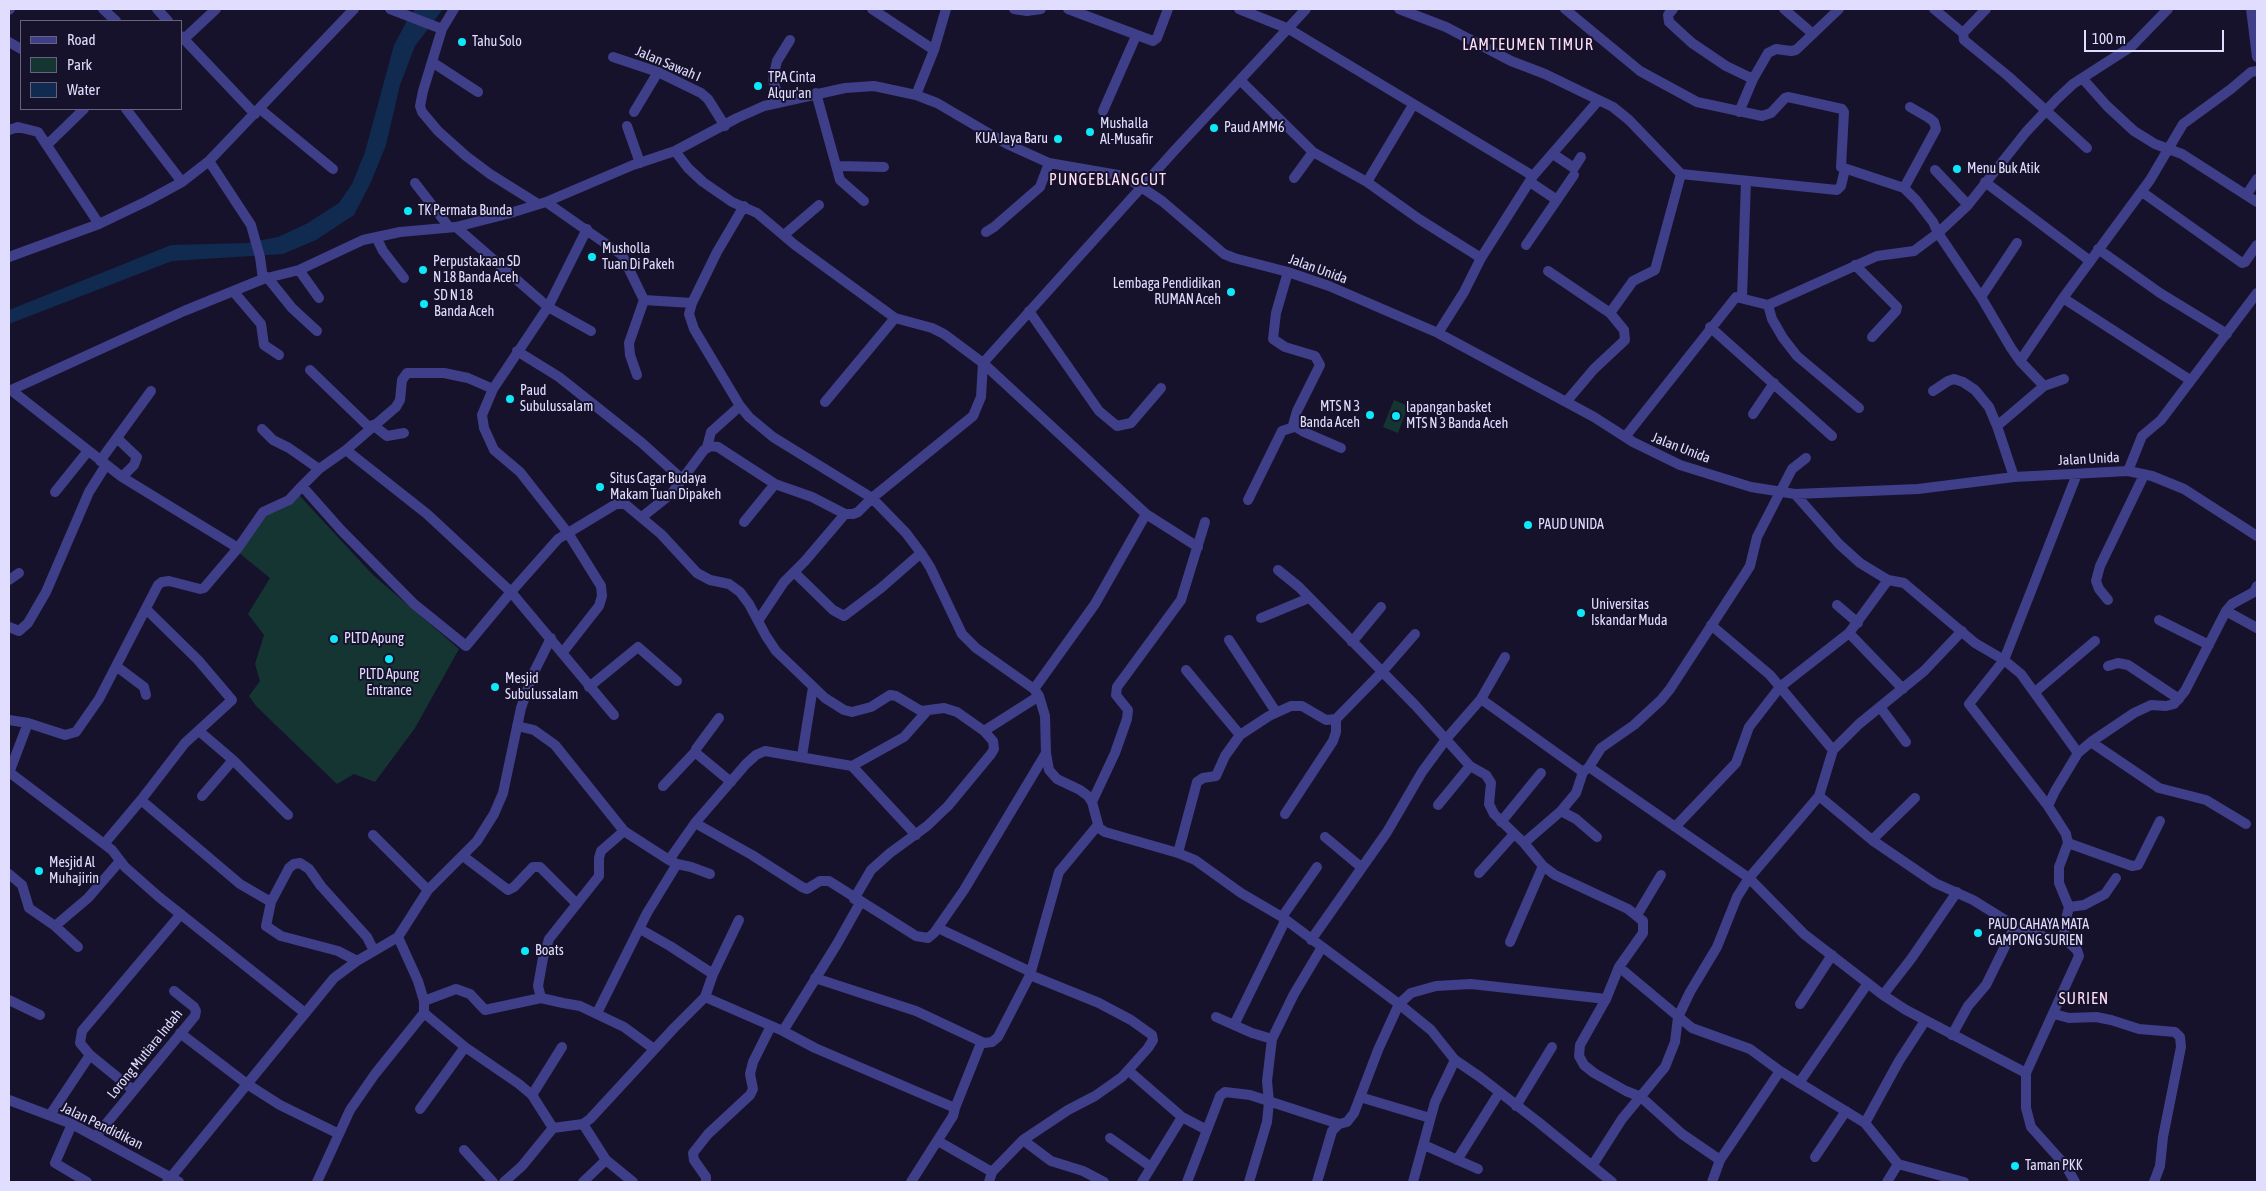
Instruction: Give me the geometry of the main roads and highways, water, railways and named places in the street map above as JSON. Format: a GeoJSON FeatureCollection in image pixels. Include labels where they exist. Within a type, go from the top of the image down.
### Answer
{"type":"FeatureCollection","features":[{"type":"Feature","properties":{"kind":"water"},"geometry":{"type":"Polygon","coordinates":[[[415,9],[443,9],[415,46],[400,85],[386,145],[371,182],[354,215],[316,240],[283,254],[172,261],[9,324],[9,310],[171,245],[247,243],[278,237],[306,224],[339,203],[352,184],[365,152],[394,45],[415,9]]]}},
{"type":"Feature","properties":{"kind":"place","name":"Tahu Solo"},"geometry":{"type":"Point","coordinates":[462,42]}},
{"type":"Feature","properties":{"kind":"place","name":"TPA Cinta Alqur'an"},"geometry":{"type":"Point","coordinates":[758,86]}},
{"type":"Feature","properties":{"kind":"place","name":"Paud AMM6"},"geometry":{"type":"Point","coordinates":[1214,128]}},
{"type":"Feature","properties":{"kind":"place","name":"Mushalla Al-Musafir"},"geometry":{"type":"Point","coordinates":[1090,132]}},
{"type":"Feature","properties":{"kind":"place","name":"KUA Jaya Baru"},"geometry":{"type":"Point","coordinates":[1058,139]}},
{"type":"Feature","properties":{"kind":"place","name":"Menu Buk Atik"},"geometry":{"type":"Point","coordinates":[1957,169]}},
{"type":"Feature","properties":{"kind":"place","name":"TK Permata Bunda"},"geometry":{"type":"Point","coordinates":[408,211]}},
{"type":"Feature","properties":{"kind":"place","name":"Musholla Tuan Di Pakeh"},"geometry":{"type":"Point","coordinates":[592,257]}},
{"type":"Feature","properties":{"kind":"place","name":"Perpustakaan SD N 18 Banda Aceh"},"geometry":{"type":"Point","coordinates":[423,270]}},
{"type":"Feature","properties":{"kind":"place","name":"Lembaga Pendidikan RUMAN Aceh"},"geometry":{"type":"Point","coordinates":[1231,292]}},
{"type":"Feature","properties":{"kind":"place","name":"SD N 18 Banda Aceh"},"geometry":{"type":"Point","coordinates":[424,304]}},
{"type":"Feature","properties":{"kind":"place","name":"Paud Subulussalam"},"geometry":{"type":"Point","coordinates":[510,399]}},
{"type":"Feature","properties":{"kind":"place","name":"MTS N 3 Banda Aceh"},"geometry":{"type":"Point","coordinates":[1370,415]}},
{"type":"Feature","properties":{"kind":"place","name":"lapangan basket MTS N 3 Banda Aceh"},"geometry":{"type":"Point","coordinates":[1396,416]}},
{"type":"Feature","properties":{"kind":"place","name":"Situs Cagar Budaya Makam Tuan Dipakeh"},"geometry":{"type":"Point","coordinates":[600,487]}},
{"type":"Feature","properties":{"kind":"place","name":"PAUD UNIDA"},"geometry":{"type":"Point","coordinates":[1528,525]}},
{"type":"Feature","properties":{"kind":"place","name":"Universitas Iskandar Muda"},"geometry":{"type":"Point","coordinates":[1581,613]}},
{"type":"Feature","properties":{"kind":"place","name":"PLTD Apung"},"geometry":{"type":"Point","coordinates":[334,639]}},
{"type":"Feature","properties":{"kind":"place","name":"PLTD Apung Entrance"},"geometry":{"type":"Point","coordinates":[389,659]}},
{"type":"Feature","properties":{"kind":"place","name":"Mesjid Subulussalam"},"geometry":{"type":"Point","coordinates":[495,687]}},
{"type":"Feature","properties":{"kind":"place","name":"Mesjid Al Muhajirin"},"geometry":{"type":"Point","coordinates":[39,871]}},
{"type":"Feature","properties":{"kind":"place","name":"PAUD CAHAYA MATA GAMPONG SURIEN"},"geometry":{"type":"Point","coordinates":[1978,933]}},
{"type":"Feature","properties":{"kind":"place","name":"Boats"},"geometry":{"type":"Point","coordinates":[525,951]}},
{"type":"Feature","properties":{"kind":"place","name":"Taman PKK"},"geometry":{"type":"Point","coordinates":[2015,1166]}},
{"type":"Feature","properties":{"kind":"district","name":"LAMTEUMEN TIMUR"},"geometry":{"type":"Point","coordinates":[1528,45]}},
{"type":"Feature","properties":{"kind":"district","name":"PUNGEBLANGCUT"},"geometry":{"type":"Point","coordinates":[1108,180]}},
{"type":"Feature","properties":{"kind":"district","name":"SURIEN"},"geometry":{"type":"Point","coordinates":[2084,999]}}]}
